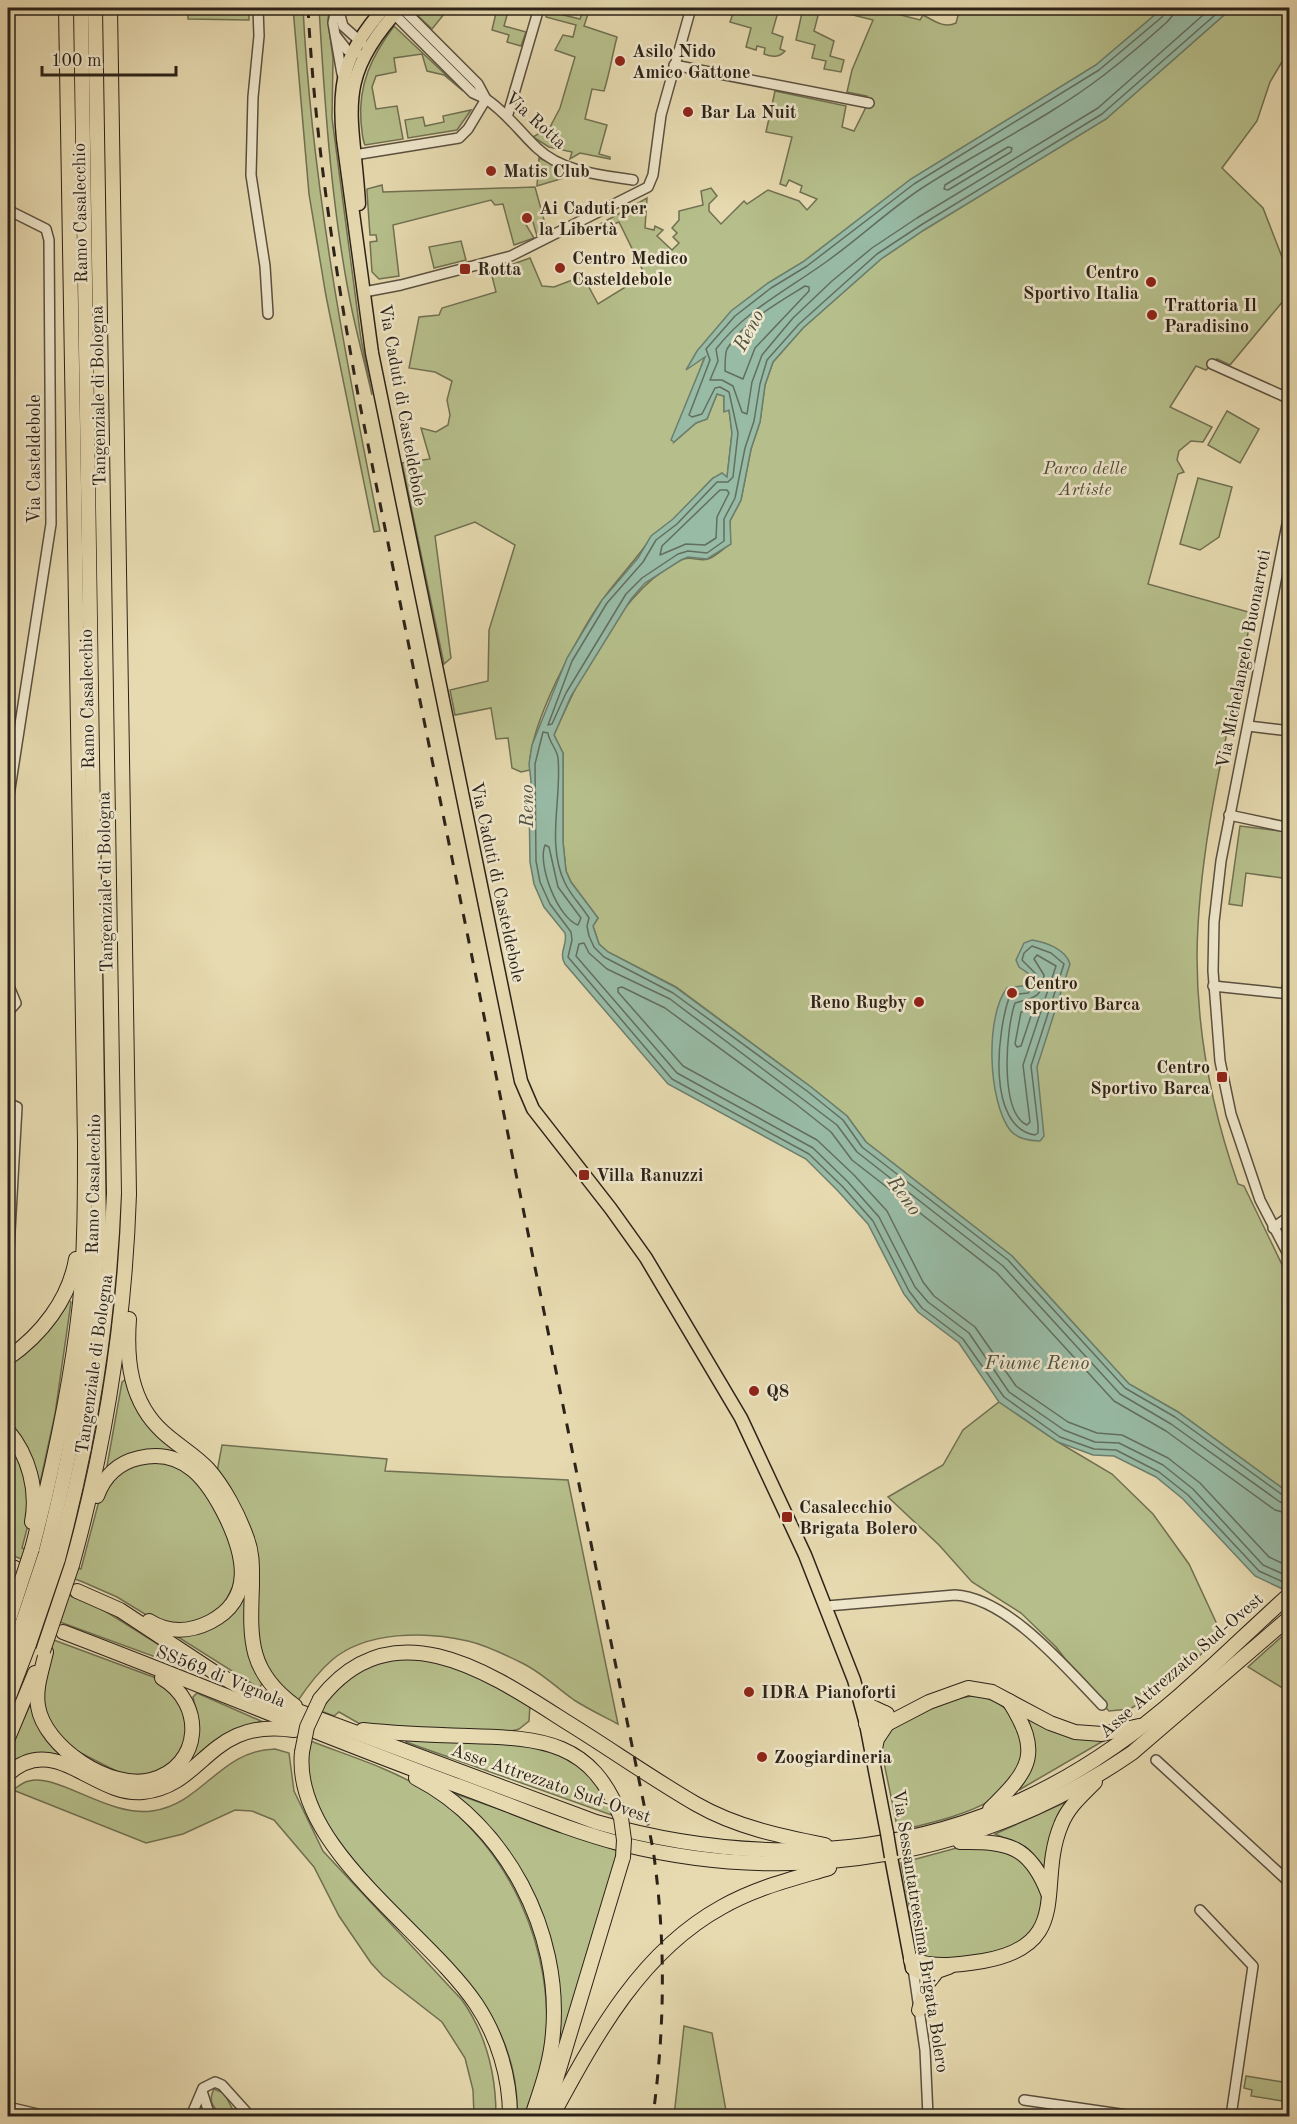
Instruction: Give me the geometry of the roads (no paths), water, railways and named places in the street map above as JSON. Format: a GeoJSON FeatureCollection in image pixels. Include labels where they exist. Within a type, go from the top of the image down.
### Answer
{"type":"FeatureCollection","features":[{"type":"Feature","properties":{"kind":"highway","name":"Tangenziale di Bologna"},"geometry":{"type":"LineString","coordinates":[[30,1548],[58,1443],[76,1333],[84,1237],[85,1143],[66,8]]}},
{"type":"Feature","properties":{"kind":"highway","name":"Ramo Casalecchio"},"geometry":{"type":"LineString","coordinates":[[51,1557],[82,1394],[94,1301],[99,1229],[81,8]]}},
{"type":"Feature","properties":{"kind":"highway","name":"Ramo Casalecchio"},"geometry":{"type":"LineString","coordinates":[[8,1699],[23,1642],[51,1557],[96,1392],[105,1328],[114,1192],[95,8]]}},
{"type":"Feature","properties":{"kind":"highway","name":"Tangenziale di Bologna"},"geometry":{"type":"LineString","coordinates":[[8,1738],[45,1652],[58,1628],[102,1445],[113,1379],[127,1246],[128,1184],[110,8]]}},
{"type":"Feature","properties":{"kind":"highway"},"geometry":{"type":"LineString","coordinates":[[8,1358],[29,1342],[49,1319],[72,1280],[76,1259],[85,1143]]}},
{"type":"Feature","properties":{"kind":"highway"},"geometry":{"type":"LineString","coordinates":[[127,1246],[131,1289],[129,1360],[136,1392],[154,1422],[208,1469],[241,1524],[253,1562],[251,1627],[256,1660],[272,1687],[308,1717]]}},
{"type":"Feature","properties":{"kind":"highway"},"geometry":{"type":"LineString","coordinates":[[8,1431],[21,1451],[32,1479],[34,1510],[30,1548],[8,1622]]}},
{"type":"Feature","properties":{"kind":"highway"},"geometry":{"type":"LineString","coordinates":[[80,1537],[106,1477],[127,1462],[160,1456],[186,1463],[204,1478],[224,1512],[241,1550],[243,1575],[235,1598],[219,1616],[200,1627],[185,1630],[164,1628],[134,1612],[103,1601]]}},
{"type":"Feature","properties":{"kind":"highway","name":"SS569 di Vignola"},"geometry":{"type":"LineString","coordinates":[[77,1591],[103,1601],[237,1686],[308,1717],[339,1727]]}},
{"type":"Feature","properties":{"kind":"highway","name":"Asse Attrezzato Sud-Ovest"},"geometry":{"type":"LineString","coordinates":[[339,1727],[587,1819],[635,1833],[687,1844],[777,1851],[842,1848],[894,1841],[984,1815],[1066,1776],[1116,1746],[1144,1724],[1290,1594]]}},
{"type":"Feature","properties":{"kind":"highway","name":"Asse Attrezzato Sud-Ovest"},"geometry":{"type":"LineString","coordinates":[[366,1752],[585,1832],[638,1848],[734,1863],[798,1864],[856,1860],[944,1843],[1018,1816],[1104,1773],[1164,1728],[1290,1617]]}},
{"type":"Feature","properties":{"kind":"highway","name":"SS569 di Vignola"},"geometry":{"type":"LineString","coordinates":[[58,1628],[366,1752]]}},
{"type":"Feature","properties":{"kind":"highway","name":"Ramo Casalecchio"},"geometry":{"type":"LineString","coordinates":[[8,1663],[23,1642]]}},
{"type":"Feature","properties":{"kind":"highway"},"geometry":{"type":"LineString","coordinates":[[45,1652],[37,1700],[40,1716],[52,1739],[67,1752],[111,1776],[129,1782],[144,1781],[168,1773],[185,1755],[191,1741],[193,1718],[189,1704],[178,1688],[124,1655]]}},
{"type":"Feature","properties":{"kind":"highway"},"geometry":{"type":"LineString","coordinates":[[510,2116],[504,2069],[485,2019],[457,1980],[335,1848],[318,1821],[307,1795],[302,1772],[302,1752],[310,1719],[320,1699],[340,1677],[377,1658],[414,1652],[452,1659],[500,1680],[697,1804],[742,1825],[773,1834],[842,1848]]}},
{"type":"Feature","properties":{"kind":"highway"},"geometry":{"type":"LineString","coordinates":[[866,1724],[878,1727],[886,1719],[947,1694],[968,1688],[986,1690],[1059,1728],[1083,1734],[1102,1734],[1144,1724]]}},
{"type":"Feature","properties":{"kind":"highway"},"geometry":{"type":"LineString","coordinates":[[860,1695],[886,1719]]}},
{"type":"Feature","properties":{"kind":"highway"},"geometry":{"type":"LineString","coordinates":[[984,1815],[1016,1784],[1028,1755],[1025,1727],[1009,1701]]}},
{"type":"Feature","properties":{"kind":"highway"},"geometry":{"type":"LineString","coordinates":[[873,1758],[877,1739],[886,1719]]}},
{"type":"Feature","properties":{"kind":"highway"},"geometry":{"type":"LineString","coordinates":[[339,1727],[390,1733],[521,1738],[546,1742],[577,1756],[594,1770],[612,1797],[621,1818],[624,1840],[623,1857],[545,2116]]}},
{"type":"Feature","properties":{"kind":"highway"},"geometry":{"type":"LineString","coordinates":[[8,1774],[26,1763],[47,1760],[65,1764],[124,1791],[150,1791],[171,1782],[220,1744],[240,1732],[272,1728],[318,1734]]}},
{"type":"Feature","properties":{"kind":"highway"},"geometry":{"type":"LineString","coordinates":[[366,1752],[428,1784],[470,1817],[496,1846],[526,1895],[546,1949],[554,2011],[550,2056],[532,2116]]}},
{"type":"Feature","properties":{"kind":"highway"},"geometry":{"type":"LineString","coordinates":[[912,1964],[954,1966],[1008,1956],[1025,1947],[1043,1925],[1055,1844],[1061,1822],[1073,1805],[1104,1773]]}},
{"type":"Feature","properties":{"kind":"highway"},"geometry":{"type":"LineString","coordinates":[[944,1843],[993,1841],[1009,1846],[1023,1853],[1036,1866],[1049,1895]]}},
{"type":"Feature","properties":{"kind":"highway"},"geometry":{"type":"LineString","coordinates":[[552,2116],[615,2009],[635,1981],[665,1948],[698,1922],[743,1896],[777,1883],[856,1860]]}},
{"type":"Feature","properties":{"kind":"highway"},"geometry":{"type":"LineString","coordinates":[[912,1964],[922,1974],[936,1974],[954,1966]]}},
{"type":"Feature","properties":{"kind":"highway"},"geometry":{"type":"LineString","coordinates":[[919,2010],[924,1991],[936,1974]]}},
{"type":"Feature","properties":{"kind":"main road"},"geometry":{"type":"LineString","coordinates":[[360,256],[342,130],[342,77],[346,54],[359,38],[395,9]]}},
{"type":"Feature","properties":{"kind":"main road"},"geometry":{"type":"LineString","coordinates":[[360,256],[351,101],[357,70],[365,51],[395,9]]}},
{"type":"Feature","properties":{"kind":"main road","name":"Via Caduti di Casteldebole"},"geometry":{"type":"LineString","coordinates":[[360,256],[376,373],[521,1081],[532,1109],[641,1251],[741,1418]]}},
{"type":"Feature","properties":{"kind":"main road","name":"Via Sessantatreesima Brigata Bolero"},"geometry":{"type":"LineString","coordinates":[[741,1418],[827,1606],[860,1695],[912,1964]]}},
{"type":"Feature","properties":{"kind":"street"},"geometry":{"type":"LineString","coordinates":[[258,8],[259,36],[253,97],[251,175],[265,266],[268,314]]}},
{"type":"Feature","properties":{"kind":"street"},"geometry":{"type":"LineString","coordinates":[[337,8],[343,26],[359,38],[365,51],[346,54],[336,36],[333,23],[337,8]]}},
{"type":"Feature","properties":{"kind":"street"},"geometry":{"type":"LineString","coordinates":[[508,114],[539,8]]}},
{"type":"Feature","properties":{"kind":"street","name":"Via Caduti di Casteldebole"},"geometry":{"type":"LineString","coordinates":[[364,292],[401,285],[510,256],[648,187],[653,175],[661,115],[691,8]]}},
{"type":"Feature","properties":{"kind":"street","name":"Via Rotta"},"geometry":{"type":"LineString","coordinates":[[395,9],[473,93],[508,114],[537,148],[550,159],[585,172],[633,180]]}},
{"type":"Feature","properties":{"kind":"street"},"geometry":{"type":"LineString","coordinates":[[674,65],[869,103]]}},
{"type":"Feature","properties":{"kind":"street","name":"Via Rotta"},"geometry":{"type":"LineString","coordinates":[[354,155],[459,138],[468,129],[486,99]]}},
{"type":"Feature","properties":{"kind":"street","name":"Via Casteldebole"},"geometry":{"type":"LineString","coordinates":[[8,210],[46,229],[50,240],[52,505],[8,802]]}},
{"type":"Feature","properties":{"kind":"street"},"geometry":{"type":"LineString","coordinates":[[1212,364],[1290,399]]}},
{"type":"Feature","properties":{"kind":"street","name":"Via Michelangelo Buonarroti"},"geometry":{"type":"LineString","coordinates":[[1290,509],[1286,539],[1229,815],[1214,922],[1213,986],[1222,1077],[1231,1114],[1248,1170],[1273,1228],[1290,1258]]}},
{"type":"Feature","properties":{"kind":"street"},"geometry":{"type":"LineString","coordinates":[[1248,726],[1290,731]]}},
{"type":"Feature","properties":{"kind":"street"},"geometry":{"type":"LineString","coordinates":[[1229,815],[1290,828]]}},
{"type":"Feature","properties":{"kind":"street"},"geometry":{"type":"LineString","coordinates":[[1213,986],[1288,994],[1290,973]]}},
{"type":"Feature","properties":{"kind":"street"},"geometry":{"type":"LineString","coordinates":[[8,984],[16,1004],[8,1012]]}},
{"type":"Feature","properties":{"kind":"street"},"geometry":{"type":"LineString","coordinates":[[8,1103],[16,1107],[8,1267]]}},
{"type":"Feature","properties":{"kind":"street"},"geometry":{"type":"LineString","coordinates":[[1273,1228],[1290,1216]]}},
{"type":"Feature","properties":{"kind":"street"},"geometry":{"type":"LineString","coordinates":[[827,1606],[955,1595],[976,1598],[1003,1614],[1049,1651],[1102,1705]]}},
{"type":"Feature","properties":{"kind":"street"},"geometry":{"type":"LineString","coordinates":[[1156,1760],[1290,1883]]}},
{"type":"Feature","properties":{"kind":"street"},"geometry":{"type":"LineString","coordinates":[[1200,1910],[1253,1966],[1231,2116]]}},
{"type":"Feature","properties":{"kind":"street","name":"Via Sessantatreesima Brigata Bolero"},"geometry":{"type":"LineString","coordinates":[[912,1964],[927,2070],[928,2116]]}},
{"type":"Feature","properties":{"kind":"street"},"geometry":{"type":"LineString","coordinates":[[202,2090],[210,2116],[191,2116],[202,2090],[210,2083],[222,2085],[250,2116]]}},
{"type":"Feature","properties":{"kind":"street"},"geometry":{"type":"LineString","coordinates":[[1024,2100],[1134,2116]]}},
{"type":"Feature","properties":{"kind":"street"},"geometry":{"type":"LineString","coordinates":[[8,2107],[46,2116]]}},
{"type":"Feature","properties":{"kind":"water","name":"Fiume Reno"},"geometry":{"type":"Polygon","coordinates":[[[1163,8],[1232,8],[1106,119],[924,230],[881,259],[803,328],[773,362],[765,385],[760,422],[751,449],[741,500],[730,521],[731,544],[707,559],[688,557],[681,560],[645,583],[631,599],[571,696],[554,735],[563,753],[563,842],[566,871],[571,882],[598,918],[593,926],[599,944],[608,952],[675,987],[811,1087],[847,1116],[866,1142],[1012,1256],[1129,1384],[1178,1412],[1289,1493],[1289,1592],[1255,1576],[1183,1499],[1156,1477],[1114,1456],[1093,1455],[1058,1442],[999,1402],[959,1343],[918,1312],[904,1294],[868,1224],[806,1159],[668,1084],[565,964],[562,956],[565,933],[544,907],[534,884],[530,862],[529,797],[531,781],[529,764],[532,745],[567,658],[602,600],[638,558],[651,536],[673,519],[713,478],[722,473],[727,477],[732,433],[729,410],[724,412],[724,396],[717,394],[707,419],[696,423],[674,442],[671,440],[705,357],[686,370],[697,351],[731,311],[768,283],[803,262],[911,179],[1096,65],[1163,8]]]}},
{"type":"Feature","properties":{"kind":"water"},"geometry":{"type":"Polygon","coordinates":[[[1032,940],[1060,950],[1070,964],[1037,1067],[1044,1136],[1040,1141],[1023,1138],[1010,1130],[997,1100],[992,1059],[992,1038],[1000,1001],[1007,988],[1029,985],[1029,974],[1019,967],[1016,960],[1024,943],[1032,940]]]}},
{"type":"Feature","properties":{"kind":"railway"},"geometry":{"type":"LineString","coordinates":[[308,8],[327,204],[359,400],[653,1849],[662,1950],[662,2016],[653,2116]]}},
{"type":"Feature","properties":{"kind":"place","name":"Asilo Nido Amico Gattone"},"geometry":{"type":"Point","coordinates":[620,61]}},
{"type":"Feature","properties":{"kind":"place","name":"Bar La Nuit"},"geometry":{"type":"Point","coordinates":[688,112]}},
{"type":"Feature","properties":{"kind":"place","name":"Matis Club"},"geometry":{"type":"Point","coordinates":[491,171]}},
{"type":"Feature","properties":{"kind":"place","name":"Ai Caduti per la Libertà"},"geometry":{"type":"Point","coordinates":[527,218]}},
{"type":"Feature","properties":{"kind":"place","name":"Centro Medico Casteldebole"},"geometry":{"type":"Point","coordinates":[560,268]}},
{"type":"Feature","properties":{"kind":"place","name":"Rotta"},"geometry":{"type":"Point","coordinates":[465,269]}},
{"type":"Feature","properties":{"kind":"place","name":"Centro Sportivo Italia"},"geometry":{"type":"Point","coordinates":[1151,282]}},
{"type":"Feature","properties":{"kind":"place","name":"Trattoria Il Paradisino"},"geometry":{"type":"Point","coordinates":[1152,315]}},
{"type":"Feature","properties":{"kind":"place","name":"Centro sportivo Barca"},"geometry":{"type":"Point","coordinates":[1012,993]}},
{"type":"Feature","properties":{"kind":"place","name":"Reno Rugby"},"geometry":{"type":"Point","coordinates":[919,1002]}},
{"type":"Feature","properties":{"kind":"place","name":"Centro Sportivo Barca"},"geometry":{"type":"Point","coordinates":[1222,1077]}},
{"type":"Feature","properties":{"kind":"place","name":"Villa Ranuzzi"},"geometry":{"type":"Point","coordinates":[584,1175]}},
{"type":"Feature","properties":{"kind":"place","name":"Q8"},"geometry":{"type":"Point","coordinates":[754,1391]}},
{"type":"Feature","properties":{"kind":"place","name":"Casalecchio Brigata Bolero"},"geometry":{"type":"Point","coordinates":[787,1517]}},
{"type":"Feature","properties":{"kind":"place","name":"IDRA Pianoforti"},"geometry":{"type":"Point","coordinates":[749,1692]}},
{"type":"Feature","properties":{"kind":"place","name":"Zoogiardineria"},"geometry":{"type":"Point","coordinates":[762,1757]}},
{"type":"Feature","properties":{"kind":"water label","name":"Reno"},"geometry":{"type":"Point","coordinates":[748,330]}},
{"type":"Feature","properties":{"kind":"water label","name":"Reno"},"geometry":{"type":"Point","coordinates":[526,806]}},
{"type":"Feature","properties":{"kind":"water label","name":"Reno"},"geometry":{"type":"Point","coordinates":[905,1195]}},
{"type":"Feature","properties":{"kind":"park label","name":"Parco delle Artiste"},"geometry":{"type":"Point","coordinates":[1085,478]}}]}
